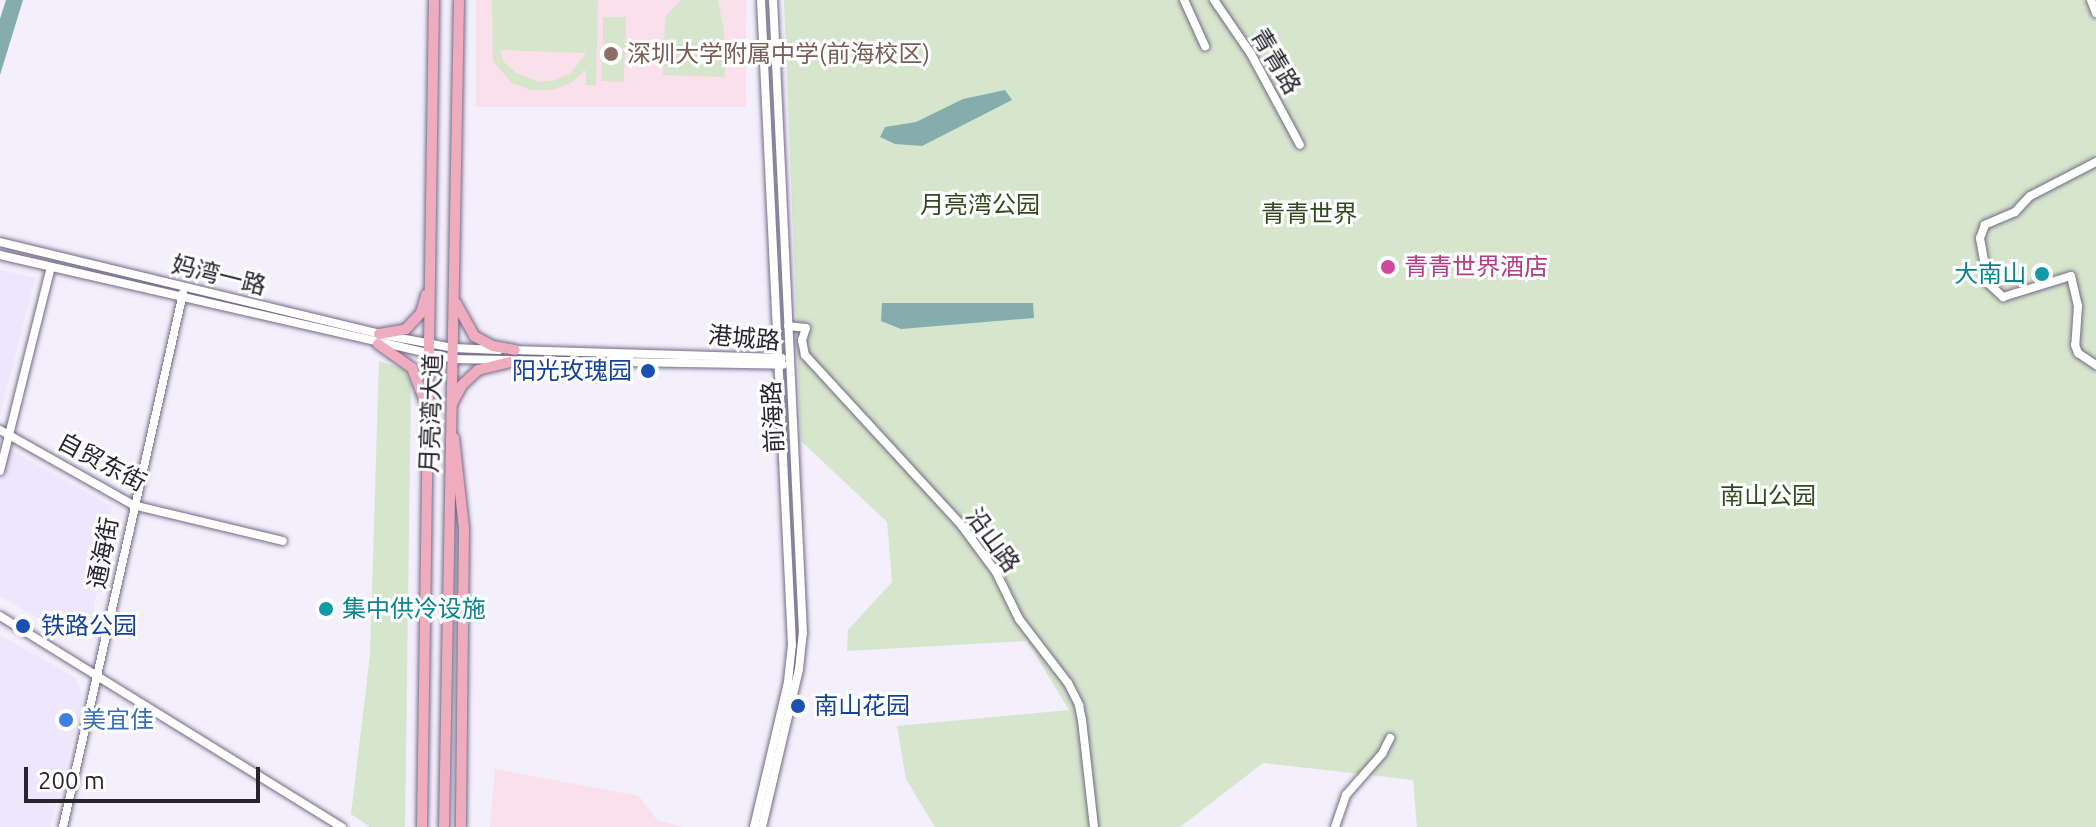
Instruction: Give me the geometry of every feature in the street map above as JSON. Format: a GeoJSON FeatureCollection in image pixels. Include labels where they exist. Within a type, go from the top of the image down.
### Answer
{"type":"FeatureCollection","features":[{"type":"Feature","properties":{"kind":"main road","name":"月亮湾大道"},"geometry":{"type":"LineString","coordinates":[[422,827],[434,0]]}},
{"type":"Feature","properties":{"kind":"main road","name":"月亮湾大道"},"geometry":{"type":"LineString","coordinates":[[444,827],[449,415],[453,354],[459,0]]}},
{"type":"Feature","properties":{"kind":"main road"},"geometry":{"type":"LineString","coordinates":[[428,419],[412,368],[379,339],[406,329],[415,321],[430,281]]}},
{"type":"Feature","properties":{"kind":"main road"},"geometry":{"type":"LineString","coordinates":[[454,286],[461,317],[474,336],[515,355]]}},
{"type":"Feature","properties":{"kind":"main road"},"geometry":{"type":"LineString","coordinates":[[461,827],[464,529],[449,415],[462,385],[478,370],[515,355]]}},
{"type":"Feature","properties":{"kind":"street","name":"前海路"},"geometry":{"type":"LineString","coordinates":[[754,827],[792,655],[761,0]]}},
{"type":"Feature","properties":{"kind":"street","name":"前海路"},"geometry":{"type":"LineString","coordinates":[[762,827],[802,651],[773,0]]}},
{"type":"Feature","properties":{"kind":"street"},"geometry":{"type":"LineString","coordinates":[[1184,0],[1205,46]]}},
{"type":"Feature","properties":{"kind":"street","name":"青青路"},"geometry":{"type":"LineString","coordinates":[[1214,0],[1251,54],[1300,145]]}},
{"type":"Feature","properties":{"kind":"street"},"geometry":{"type":"LineString","coordinates":[[2091,0],[2096,13]]}},
{"type":"Feature","properties":{"kind":"street"},"geometry":{"type":"LineString","coordinates":[[2096,162],[2030,196],[2015,212],[1985,225],[1980,238],[1988,283],[2003,297],[2071,276],[2078,306],[2075,354],[2096,365]]}},
{"type":"Feature","properties":{"kind":"street","name":"妈湾一路"},"geometry":{"type":"LineString","coordinates":[[0,242],[379,339]]}},
{"type":"Feature","properties":{"kind":"street","name":"妈湾一路"},"geometry":{"type":"LineString","coordinates":[[0,255],[182,298],[429,350]]}},
{"type":"Feature","properties":{"kind":"street"},"geometry":{"type":"LineString","coordinates":[[0,471],[51,267]]}},
{"type":"Feature","properties":{"kind":"street","name":"通海街"},"geometry":{"type":"LineString","coordinates":[[63,827],[99,676],[133,505],[185,287]]}},
{"type":"Feature","properties":{"kind":"street","name":"沿山路"},"geometry":{"type":"LineString","coordinates":[[788,326],[806,328],[802,340],[805,355],[962,526],[996,572],[1019,619],[1068,683],[1082,720],[1094,827]]}},
{"type":"Feature","properties":{"kind":"street","name":"港城路"},"geometry":{"type":"LineString","coordinates":[[429,350],[453,354],[779,356],[790,362]]}},
{"type":"Feature","properties":{"kind":"street","name":"港城路"},"geometry":{"type":"LineString","coordinates":[[515,355],[779,367],[790,362]]}},
{"type":"Feature","properties":{"kind":"street","name":"自贸东街"},"geometry":{"type":"LineString","coordinates":[[0,430],[133,505],[283,541]]}},
{"type":"Feature","properties":{"kind":"street"},"geometry":{"type":"LineString","coordinates":[[0,616],[342,827]]}},
{"type":"Feature","properties":{"kind":"street"},"geometry":{"type":"LineString","coordinates":[[1335,827],[1346,795],[1382,754],[1390,738]]}},
{"type":"Feature","properties":{"kind":"shaded area"},"geometry":{"type":"Polygon","coordinates":[[[6,0],[23,0],[0,75],[0,19],[6,0]]]}},
{"type":"Feature","properties":{"kind":"shaded area","name":"深圳大学附属中学(前海校区)"},"geometry":{"type":"Polygon","coordinates":[[[476,0],[746,0],[746,107],[476,107],[476,0]]]}},
{"type":"Feature","properties":{"kind":"shaded area"},"geometry":{"type":"Polygon","coordinates":[[[1005,90],[1012,100],[922,146],[895,144],[880,137],[885,127],[916,122],[963,99],[1005,90]]]}},
{"type":"Feature","properties":{"kind":"shaded area"},"geometry":{"type":"Polygon","coordinates":[[[0,270],[35,278],[0,414],[0,270]]]}},
{"type":"Feature","properties":{"kind":"shaded area"},"geometry":{"type":"Polygon","coordinates":[[[882,303],[1033,303],[1034,318],[901,329],[881,321],[882,303]]]}},
{"type":"Feature","properties":{"kind":"shaded area"},"geometry":{"type":"Polygon","coordinates":[[[0,444],[112,507],[89,633],[78,641],[0,596],[0,444]]]}},
{"type":"Feature","properties":{"kind":"shaded area"},"geometry":{"type":"Polygon","coordinates":[[[0,635],[76,678],[83,698],[50,827],[0,827],[0,635]]]}},
{"type":"Feature","properties":{"kind":"shaded area"},"geometry":{"type":"Polygon","coordinates":[[[495,769],[639,796],[657,820],[682,827],[490,827],[495,769]]]}},
{"type":"Feature","properties":{"kind":"green space"},"geometry":{"type":"Polygon","coordinates":[[[492,0],[598,0],[596,85],[586,85],[586,70],[571,83],[552,90],[531,90],[512,83],[493,61],[492,0]],[[501,50],[504,62],[516,73],[539,82],[556,80],[571,73],[586,53],[501,50]]]}},
{"type":"Feature","properties":{"kind":"green space"},"geometry":{"type":"Polygon","coordinates":[[[681,0],[718,0],[724,32],[725,77],[663,75],[665,17],[681,0]]]}},
{"type":"Feature","properties":{"kind":"green space"},"geometry":{"type":"Polygon","coordinates":[[[784,0],[2096,0],[2096,827],[1417,827],[1413,780],[1263,763],[1180,827],[935,827],[906,779],[897,726],[1069,710],[1027,641],[847,651],[848,630],[892,582],[887,522],[801,441],[784,0]]]}},
{"type":"Feature","properties":{"kind":"green space"},"geometry":{"type":"Polygon","coordinates":[[[603,17],[626,17],[626,48],[603,48],[603,17]]]}},
{"type":"Feature","properties":{"kind":"green space"},"geometry":{"type":"Polygon","coordinates":[[[602,50],[625,51],[624,82],[601,81],[602,50]]]}},
{"type":"Feature","properties":{"kind":"green space"},"geometry":{"type":"Polygon","coordinates":[[[379,361],[404,369],[411,384],[405,827],[370,827],[351,814],[370,655],[379,361]]]}},
{"type":"Feature","properties":{"kind":"place","name":"深圳大学附属中学(前海校区)"},"geometry":{"type":"Point","coordinates":[611,54]}},
{"type":"Feature","properties":{"kind":"place","name":"青青世界酒店"},"geometry":{"type":"Point","coordinates":[1388,267]}},
{"type":"Feature","properties":{"kind":"place","name":"大南山"},"geometry":{"type":"Point","coordinates":[2042,274]}},
{"type":"Feature","properties":{"kind":"place","name":"阳光玫瑰园"},"geometry":{"type":"Point","coordinates":[648,371]}},
{"type":"Feature","properties":{"kind":"place","name":"集中供冷设施"},"geometry":{"type":"Point","coordinates":[326,609]}},
{"type":"Feature","properties":{"kind":"place","name":"铁路公园"},"geometry":{"type":"Point","coordinates":[23,626]}},
{"type":"Feature","properties":{"kind":"place","name":"南山花园"},"geometry":{"type":"Point","coordinates":[798,706]}},
{"type":"Feature","properties":{"kind":"place","name":"美宜佳"},"geometry":{"type":"Point","coordinates":[66,720]}},
{"type":"Feature","properties":{"kind":"park label","name":"月亮湾公园"},"geometry":{"type":"Point","coordinates":[980,205]}},
{"type":"Feature","properties":{"kind":"park label","name":"青青世界"},"geometry":{"type":"Point","coordinates":[1309,214]}},
{"type":"Feature","properties":{"kind":"park label","name":"南山公园"},"geometry":{"type":"Point","coordinates":[1768,496]}}]}
